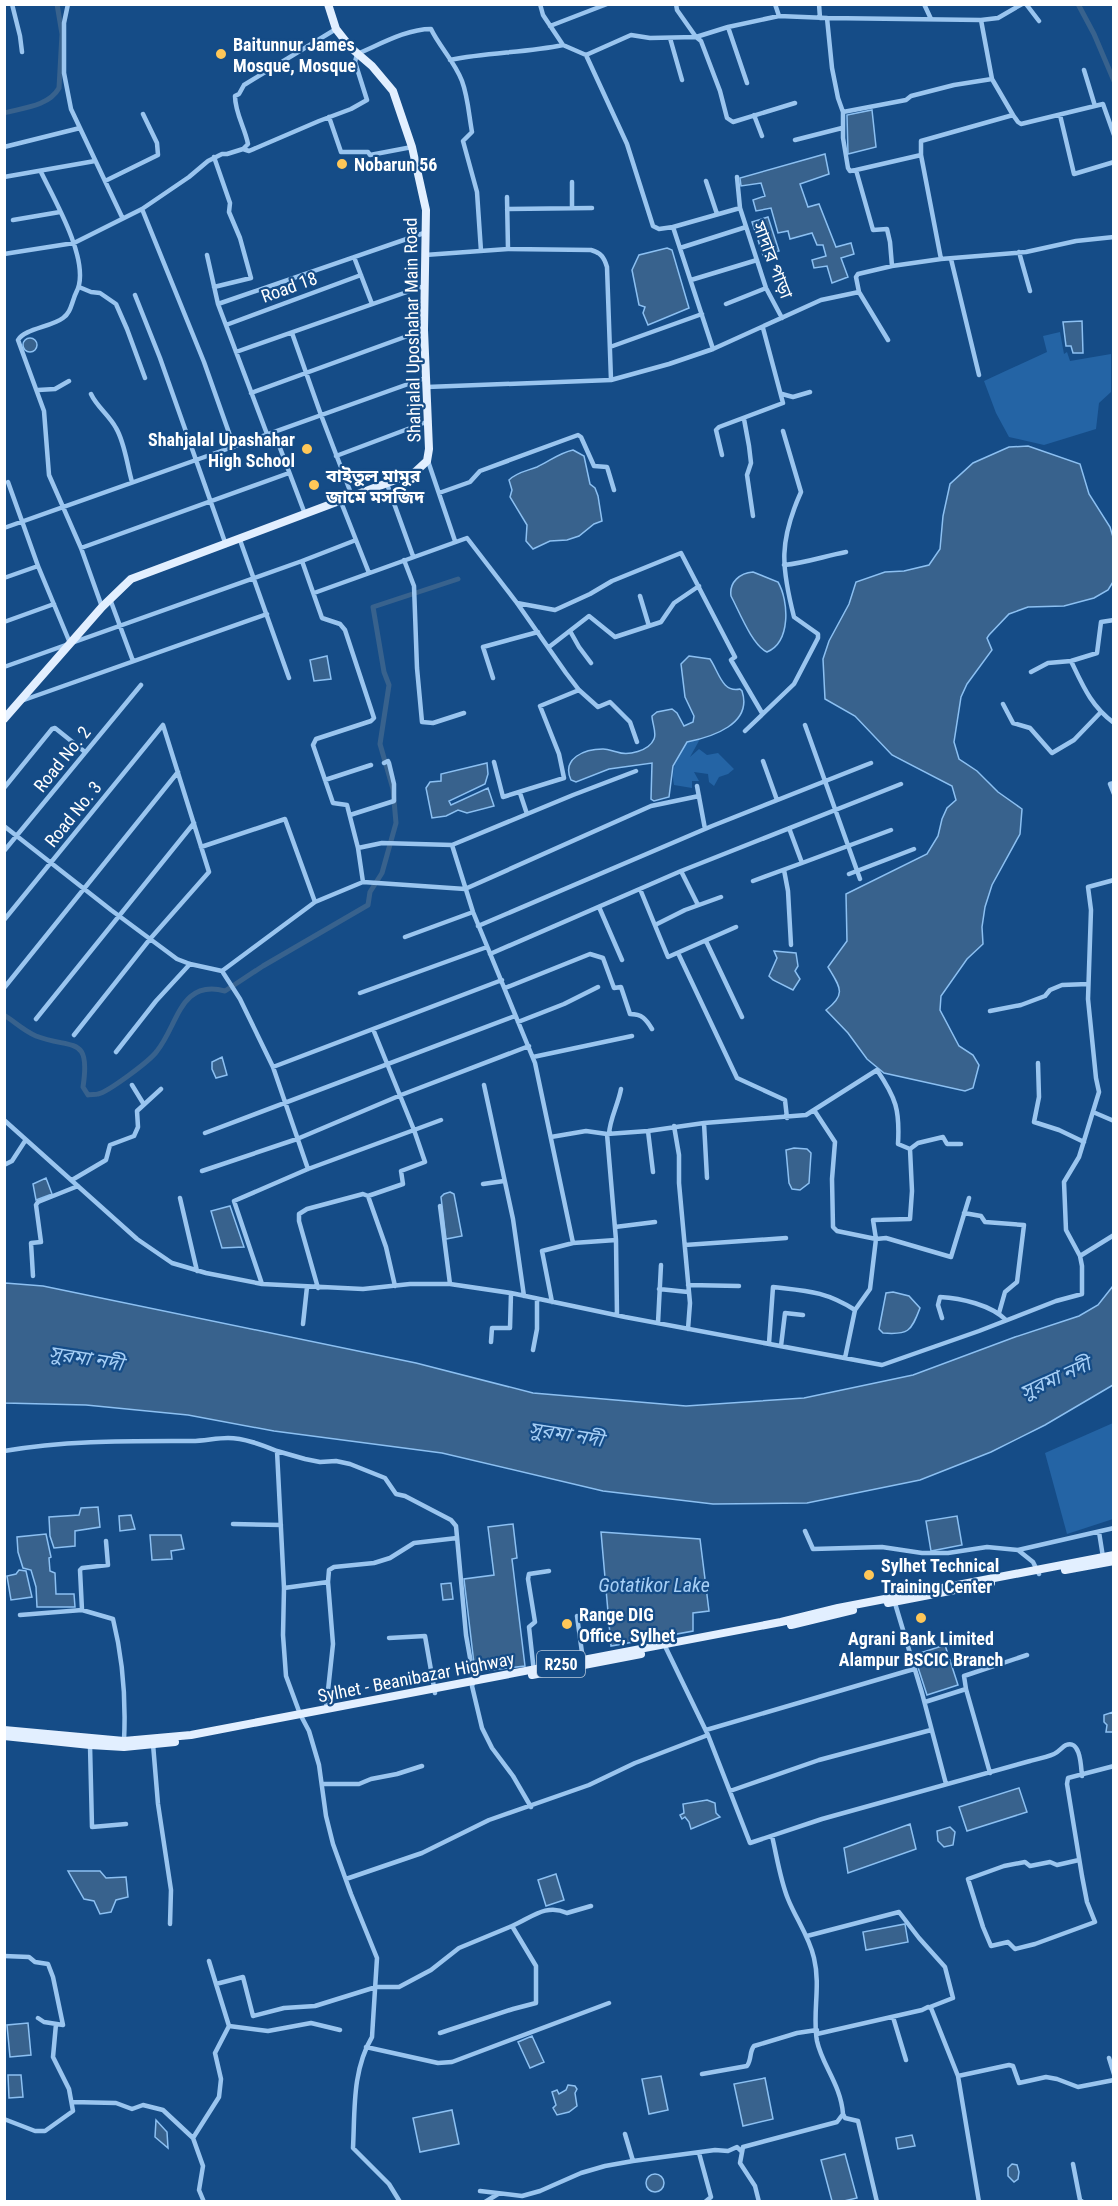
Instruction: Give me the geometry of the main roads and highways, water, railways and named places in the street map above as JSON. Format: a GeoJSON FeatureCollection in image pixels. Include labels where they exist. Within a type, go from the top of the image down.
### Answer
{"type":"FeatureCollection","features":[{"type":"Feature","properties":{"kind":"main road","name":"Shahjalal Uposhahar Main Road"},"geometry":{"type":"LineString","coordinates":[[4,719],[110,598],[131,579],[414,474],[427,460],[429,421],[424,330],[426,210],[412,147],[393,91],[336,29],[328,4]]}},
{"type":"Feature","properties":{"kind":"main road","name":"Sylhet - Beanibazar Highway"},"geometry":{"type":"LineString","coordinates":[[1038,1572],[1113,1555]]}},
{"type":"Feature","properties":{"kind":"main road","name":"Sylhet - Beanibazar Highway"},"geometry":{"type":"LineString","coordinates":[[4,1730],[124,1744],[191,1735],[781,1625],[894,1599],[1038,1572],[1113,1561]]}},
{"type":"Feature","properties":{"kind":"main road","name":"Sylhet - Beanibazar Highway"},"geometry":{"type":"LineString","coordinates":[[4,1736],[90,1745],[153,1744],[190,1740],[326,1710],[435,1691]]}},
{"type":"Feature","properties":{"kind":"water"},"geometry":{"type":"Polygon","coordinates":[[[872,110],[876,147],[848,154],[847,115],[872,110]]]}},
{"type":"Feature","properties":{"kind":"water"},"geometry":{"type":"Polygon","coordinates":[[[825,154],[829,174],[800,184],[808,207],[819,204],[836,247],[851,243],[854,254],[841,258],[848,277],[832,283],[827,266],[814,268],[812,260],[826,256],[823,245],[817,245],[812,233],[790,239],[788,231],[778,233],[771,208],[756,211],[753,200],[765,196],[761,183],[741,186],[740,178],[825,154]]]}},
{"type":"Feature","properties":{"kind":"water"},"geometry":{"type":"Polygon","coordinates":[[[768,217],[779,251],[763,255],[752,222],[768,217]]]}},
{"type":"Feature","properties":{"kind":"water"},"geometry":{"type":"Polygon","coordinates":[[[667,248],[672,250],[689,308],[648,325],[643,313],[645,307],[639,305],[632,270],[639,255],[667,248]]]}},
{"type":"Feature","properties":{"kind":"water"},"geometry":{"type":"Polygon","coordinates":[[[1082,321],[1083,353],[1073,353],[1071,346],[1066,346],[1063,322],[1082,321]]]}},
{"type":"Feature","properties":{"kind":"water"},"geometry":{"type":"Polygon","coordinates":[[[27,338],[33,338],[37,345],[33,352],[27,352],[23,348],[23,342],[27,338]]]}},
{"type":"Feature","properties":{"kind":"water"},"geometry":{"type":"Polygon","coordinates":[[[1028,446],[1080,464],[1089,494],[1110,527],[1113,537],[1113,582],[1108,590],[1094,598],[1064,606],[1028,607],[1009,614],[987,638],[992,650],[967,684],[961,697],[954,742],[959,759],[1022,809],[1020,834],[992,885],[985,907],[982,927],[983,944],[967,959],[941,996],[940,1010],[959,1046],[973,1055],[979,1065],[973,1088],[965,1091],[884,1073],[867,1059],[848,1033],[826,1010],[839,995],[838,985],[828,967],[847,941],[846,894],[927,854],[938,836],[947,808],[956,800],[952,786],[892,755],[855,716],[825,699],[823,659],[829,641],[849,604],[856,582],[885,572],[904,571],[929,565],[940,549],[943,516],[950,484],[973,463],[1009,447],[1028,446]]]}},
{"type":"Feature","properties":{"kind":"water"},"geometry":{"type":"Polygon","coordinates":[[[573,450],[584,456],[590,484],[595,488],[598,496],[602,521],[594,524],[579,536],[567,540],[550,541],[533,549],[526,541],[527,525],[510,497],[512,490],[509,480],[519,473],[573,450]]]}},
{"type":"Feature","properties":{"kind":"water"},"geometry":{"type":"Polygon","coordinates":[[[753,572],[778,582],[786,610],[784,630],[780,640],[767,652],[751,635],[731,596],[732,586],[736,579],[753,572]]]}},
{"type":"Feature","properties":{"kind":"water"},"geometry":{"type":"Polygon","coordinates":[[[327,656],[331,679],[314,681],[310,660],[327,656]]]}},
{"type":"Feature","properties":{"kind":"water"},"geometry":{"type":"Polygon","coordinates":[[[689,656],[710,659],[725,685],[742,691],[744,702],[742,712],[728,727],[708,737],[687,742],[673,766],[669,797],[654,801],[651,799],[652,763],[609,769],[576,782],[571,780],[569,766],[576,756],[582,753],[603,749],[627,753],[648,747],[655,737],[652,716],[657,712],[672,709],[684,726],[693,722],[694,716],[685,697],[681,664],[689,656]]]}},
{"type":"Feature","properties":{"kind":"water"},"geometry":{"type":"Polygon","coordinates":[[[487,763],[488,774],[485,784],[449,801],[451,805],[488,788],[494,806],[467,813],[458,810],[446,816],[432,818],[426,788],[430,782],[441,781],[441,774],[487,763]]]}},
{"type":"Feature","properties":{"kind":"water"},"geometry":{"type":"Polygon","coordinates":[[[774,951],[796,953],[798,966],[795,971],[800,979],[793,990],[769,976],[777,958],[774,951]]]}},
{"type":"Feature","properties":{"kind":"water"},"geometry":{"type":"Polygon","coordinates":[[[222,1057],[227,1075],[216,1078],[212,1062],[222,1057]]]}},
{"type":"Feature","properties":{"kind":"water"},"geometry":{"type":"Polygon","coordinates":[[[807,1149],[811,1153],[809,1183],[800,1190],[792,1189],[789,1183],[786,1150],[807,1149]]]}},
{"type":"Feature","properties":{"kind":"water"},"geometry":{"type":"Polygon","coordinates":[[[46,1178],[52,1194],[36,1200],[33,1184],[46,1178]]]}},
{"type":"Feature","properties":{"kind":"water"},"geometry":{"type":"Polygon","coordinates":[[[450,1192],[454,1194],[462,1236],[446,1239],[441,1197],[450,1192]]]}},
{"type":"Feature","properties":{"kind":"water"},"geometry":{"type":"Polygon","coordinates":[[[230,1206],[244,1247],[222,1248],[211,1211],[230,1206]]]}},
{"type":"Feature","properties":{"kind":"water","name":"সুরমা নদী"},"geometry":{"type":"Polygon","coordinates":[[[5,1283],[43,1286],[416,1363],[533,1393],[686,1406],[804,1398],[913,1375],[1079,1316],[1098,1305],[1113,1286],[1113,1385],[1045,1425],[991,1452],[920,1480],[807,1503],[713,1504],[603,1491],[442,1453],[274,1431],[188,1415],[86,1405],[5,1403],[5,1283]]]}},
{"type":"Feature","properties":{"kind":"water"},"geometry":{"type":"Polygon","coordinates":[[[893,1292],[909,1296],[920,1308],[908,1330],[883,1333],[879,1329],[886,1293],[893,1292]]]}},
{"type":"Feature","properties":{"kind":"water"},"geometry":{"type":"Polygon","coordinates":[[[98,1507],[100,1527],[75,1531],[75,1546],[54,1548],[50,1536],[49,1517],[79,1515],[81,1508],[98,1507]]]}},
{"type":"Feature","properties":{"kind":"water"},"geometry":{"type":"Polygon","coordinates":[[[131,1515],[135,1529],[120,1531],[119,1516],[131,1515]]]}},
{"type":"Feature","properties":{"kind":"water"},"geometry":{"type":"Polygon","coordinates":[[[957,1516],[962,1545],[931,1551],[926,1521],[957,1516]]]}},
{"type":"Feature","properties":{"kind":"water"},"geometry":{"type":"Polygon","coordinates":[[[513,1524],[517,1558],[512,1559],[525,1666],[475,1672],[464,1579],[494,1575],[488,1527],[513,1524]]]}},
{"type":"Feature","properties":{"kind":"water","name":"Gotatikor Lake"},"geometry":{"type":"Polygon","coordinates":[[[601,1532],[700,1539],[709,1611],[693,1613],[693,1631],[611,1646],[601,1532]]]}},
{"type":"Feature","properties":{"kind":"water"},"geometry":{"type":"Polygon","coordinates":[[[46,1534],[51,1557],[49,1558],[50,1571],[55,1573],[56,1594],[74,1594],[75,1607],[37,1607],[36,1587],[31,1570],[23,1568],[18,1552],[17,1537],[46,1534]]]}},
{"type":"Feature","properties":{"kind":"water"},"geometry":{"type":"Polygon","coordinates":[[[150,1535],[181,1535],[184,1549],[171,1551],[172,1559],[152,1560],[150,1535]]]}},
{"type":"Feature","properties":{"kind":"water"},"geometry":{"type":"Polygon","coordinates":[[[19,1570],[26,1571],[32,1597],[11,1600],[7,1576],[16,1574],[19,1570]]]}},
{"type":"Feature","properties":{"kind":"water"},"geometry":{"type":"Polygon","coordinates":[[[451,1583],[453,1599],[443,1600],[441,1584],[451,1583]]]}},
{"type":"Feature","properties":{"kind":"water"},"geometry":{"type":"Polygon","coordinates":[[[945,1645],[958,1685],[927,1695],[914,1655],[945,1645]]]}},
{"type":"Feature","properties":{"kind":"water"},"geometry":{"type":"Polygon","coordinates":[[[1113,1712],[1113,1732],[1106,1732],[1107,1725],[1104,1722],[1104,1715],[1113,1712]]]}},
{"type":"Feature","properties":{"kind":"water"},"geometry":{"type":"Polygon","coordinates":[[[1019,1788],[1027,1812],[967,1831],[959,1807],[1019,1788]]]}},
{"type":"Feature","properties":{"kind":"water"},"geometry":{"type":"Polygon","coordinates":[[[707,1800],[715,1803],[716,1813],[720,1817],[691,1829],[689,1822],[685,1817],[682,1819],[680,1815],[684,1813],[683,1804],[707,1800]]]}},
{"type":"Feature","properties":{"kind":"water"},"geometry":{"type":"Polygon","coordinates":[[[910,1824],[916,1849],[848,1873],[844,1848],[910,1824]]]}},
{"type":"Feature","properties":{"kind":"water"},"geometry":{"type":"Polygon","coordinates":[[[950,1827],[955,1832],[953,1845],[944,1847],[938,1841],[937,1831],[950,1827]]]}},
{"type":"Feature","properties":{"kind":"water"},"geometry":{"type":"Polygon","coordinates":[[[68,1871],[100,1871],[106,1878],[126,1877],[128,1897],[116,1900],[111,1912],[100,1914],[94,1901],[84,1899],[68,1871]]]}},
{"type":"Feature","properties":{"kind":"water"},"geometry":{"type":"Polygon","coordinates":[[[556,1874],[564,1900],[546,1906],[538,1880],[556,1874]]]}},
{"type":"Feature","properties":{"kind":"water"},"geometry":{"type":"Polygon","coordinates":[[[905,1924],[908,1942],[866,1950],[863,1932],[905,1924]]]}},
{"type":"Feature","properties":{"kind":"water"},"geometry":{"type":"Polygon","coordinates":[[[28,2023],[31,2055],[10,2057],[7,2025],[28,2023]]]}},
{"type":"Feature","properties":{"kind":"water"},"geometry":{"type":"Polygon","coordinates":[[[532,2036],[544,2062],[530,2068],[518,2042],[532,2036]]]}},
{"type":"Feature","properties":{"kind":"water"},"geometry":{"type":"Polygon","coordinates":[[[8,2075],[21,2075],[23,2097],[9,2098],[8,2075]]]}},
{"type":"Feature","properties":{"kind":"water"},"geometry":{"type":"Polygon","coordinates":[[[661,2076],[668,2110],[649,2114],[642,2079],[661,2076]]]}},
{"type":"Feature","properties":{"kind":"water"},"geometry":{"type":"Polygon","coordinates":[[[765,2078],[773,2119],[743,2126],[734,2084],[765,2078]]]}},
{"type":"Feature","properties":{"kind":"water"},"geometry":{"type":"Polygon","coordinates":[[[568,2085],[575,2086],[577,2089],[575,2093],[577,2106],[569,2112],[557,2115],[553,2108],[556,2105],[552,2092],[557,2090],[559,2094],[566,2090],[568,2085]]]}},
{"type":"Feature","properties":{"kind":"water"},"geometry":{"type":"Polygon","coordinates":[[[452,2110],[459,2144],[420,2152],[413,2118],[452,2110]]]}},
{"type":"Feature","properties":{"kind":"water"},"geometry":{"type":"Polygon","coordinates":[[[156,2120],[167,2132],[168,2148],[155,2137],[156,2120]]]}},
{"type":"Feature","properties":{"kind":"water"},"geometry":{"type":"Polygon","coordinates":[[[912,2135],[915,2146],[898,2149],[896,2138],[912,2135]]]}},
{"type":"Feature","properties":{"kind":"water"},"geometry":{"type":"Polygon","coordinates":[[[845,2154],[857,2198],[832,2201],[821,2160],[845,2154]]]}},
{"type":"Feature","properties":{"kind":"water"},"geometry":{"type":"Polygon","coordinates":[[[1012,2164],[1017,2165],[1019,2172],[1018,2179],[1014,2182],[1008,2176],[1008,2168],[1012,2164]]]}},
{"type":"Feature","properties":{"kind":"water"},"geometry":{"type":"Polygon","coordinates":[[[655,2174],[661,2177],[664,2183],[661,2189],[655,2192],[649,2189],[646,2183],[649,2177],[655,2174]]]}},
{"type":"Feature","properties":{"kind":"waterway"},"geometry":{"type":"LineString","coordinates":[[4,113],[42,103],[55,94],[59,88],[62,34],[57,4]]}},
{"type":"Feature","properties":{"kind":"waterway"},"geometry":{"type":"LineString","coordinates":[[1078,4],[1114,81]]}},
{"type":"Feature","properties":{"kind":"waterway"},"geometry":{"type":"LineString","coordinates":[[4,1015],[36,1036],[69,1044],[81,1051],[85,1070],[83,1087],[88,1095],[98,1094],[119,1082],[153,1056],[189,998],[198,992],[210,989],[225,991],[263,966],[368,905],[370,892],[382,873],[396,823],[393,789],[380,744],[389,685],[384,672],[373,607],[458,579]]}},
{"type":"Feature","properties":{"kind":"place","name":"Baitunnur James Mosque, Mosque"},"geometry":{"type":"Point","coordinates":[221,54]}},
{"type":"Feature","properties":{"kind":"place","name":"Nobarun 56"},"geometry":{"type":"Point","coordinates":[342,164]}},
{"type":"Feature","properties":{"kind":"place","name":"Shahjalal Upashahar High School"},"geometry":{"type":"Point","coordinates":[307,449]}},
{"type":"Feature","properties":{"kind":"place","name":"বাইতুল মামুর জামে মসজিদ"},"geometry":{"type":"Point","coordinates":[314,485]}},
{"type":"Feature","properties":{"kind":"place","name":"Sylhet Technical Training Center"},"geometry":{"type":"Point","coordinates":[869,1575]}},
{"type":"Feature","properties":{"kind":"place","name":"Agrani Bank Limited Alampur BSCIC Branch"},"geometry":{"type":"Point","coordinates":[921,1618]}},
{"type":"Feature","properties":{"kind":"place","name":"Range DIG Office, Sylhet"},"geometry":{"type":"Point","coordinates":[567,1624]}}]}
